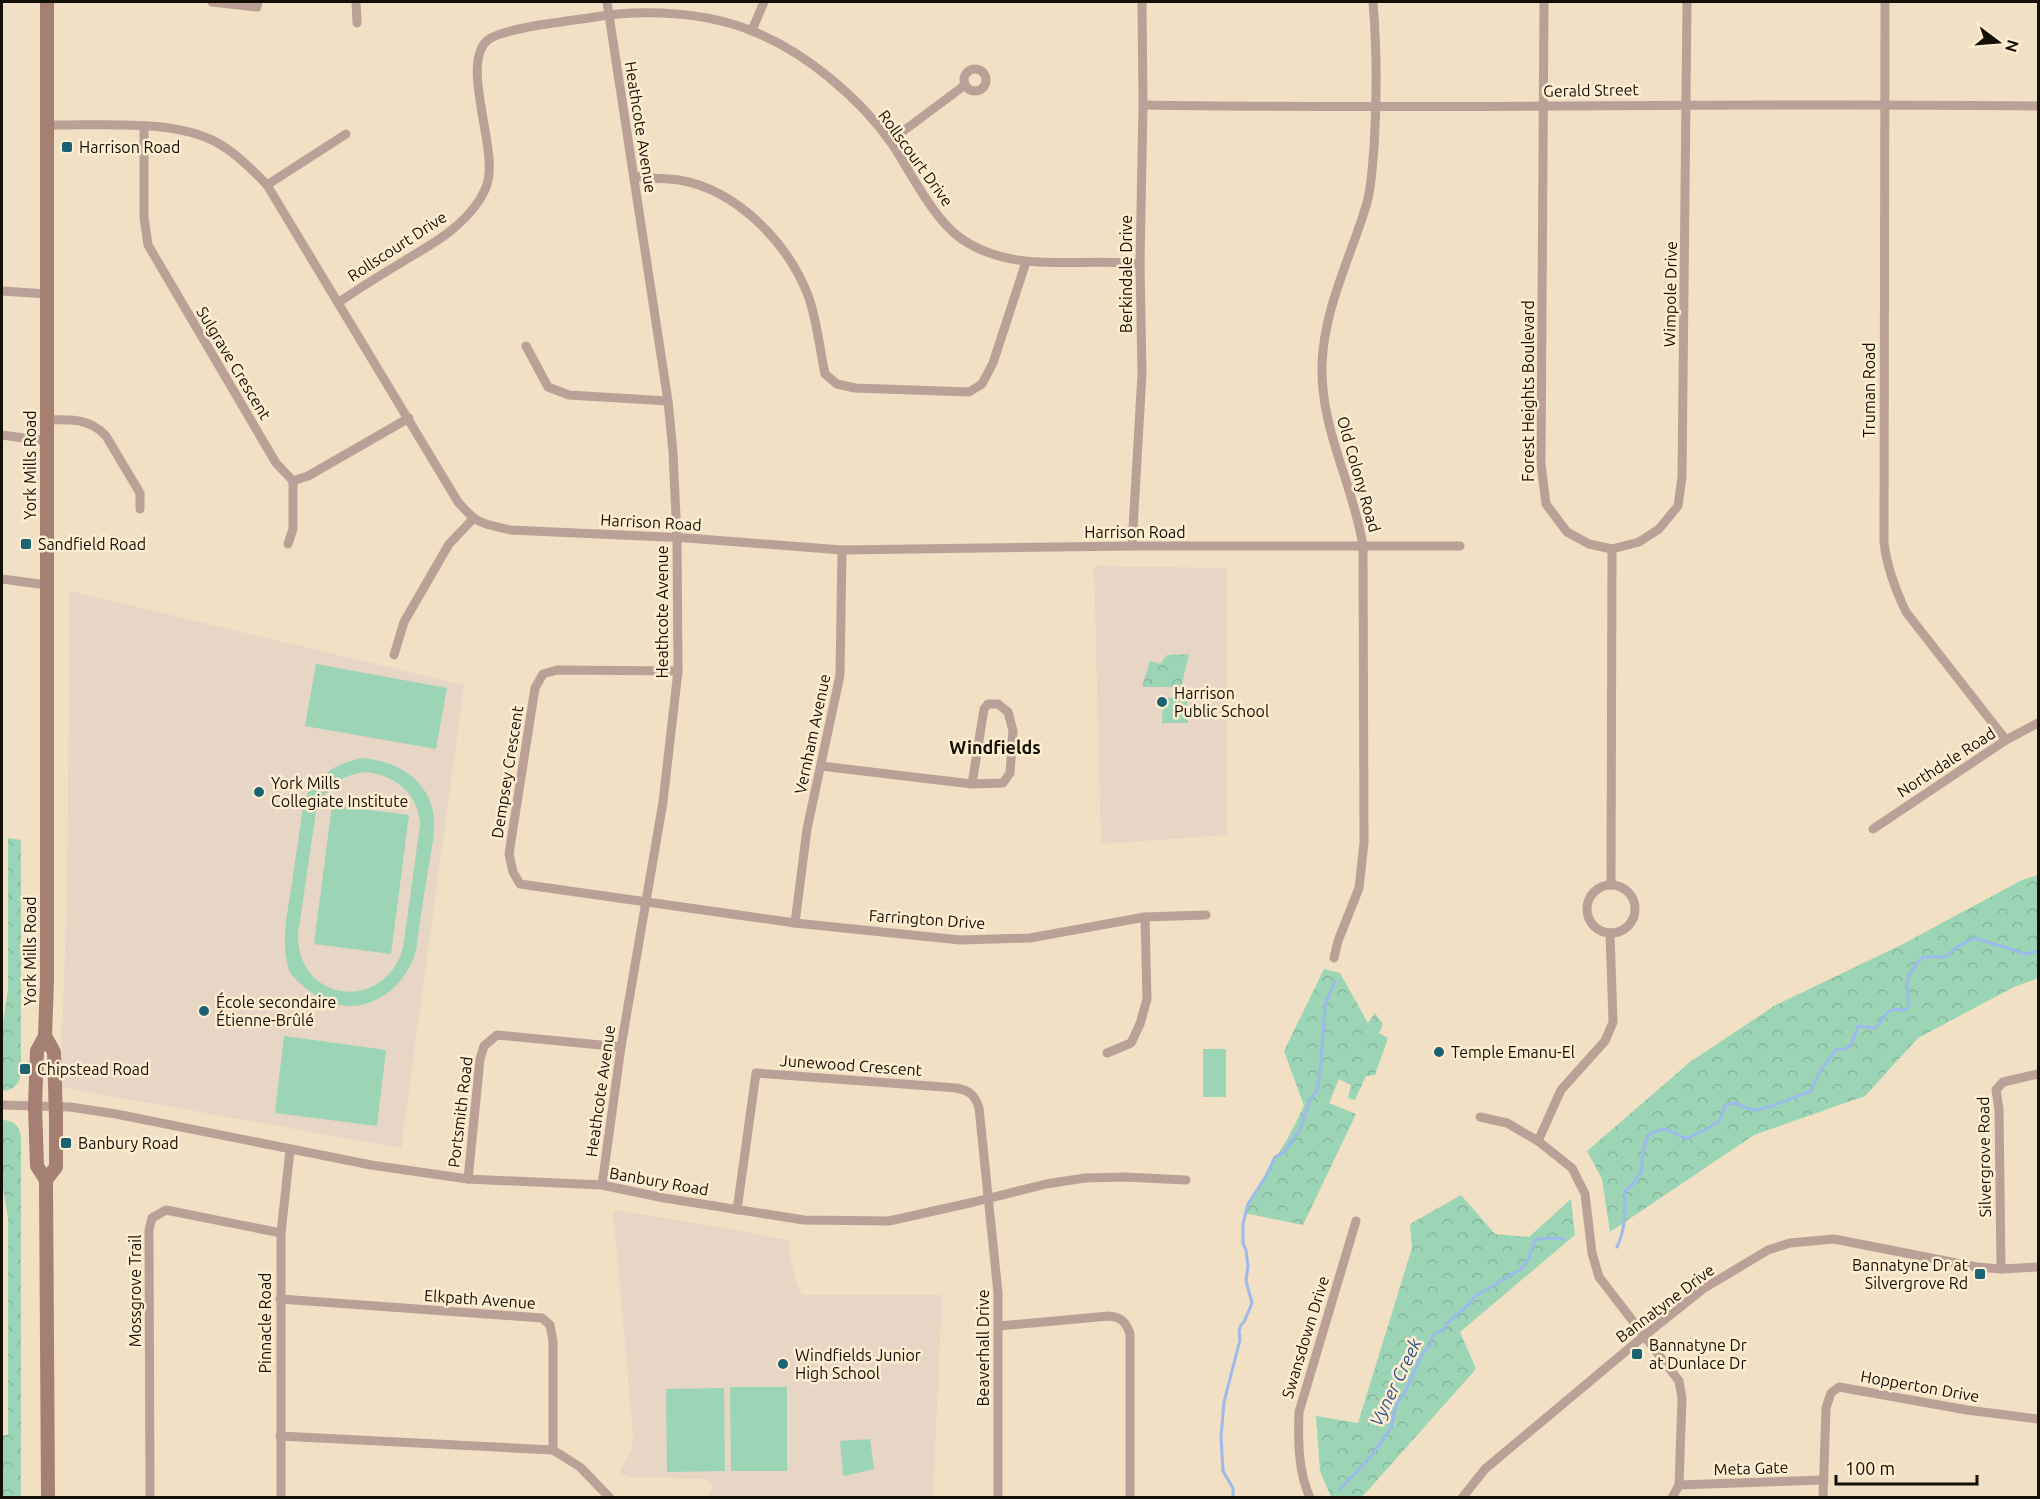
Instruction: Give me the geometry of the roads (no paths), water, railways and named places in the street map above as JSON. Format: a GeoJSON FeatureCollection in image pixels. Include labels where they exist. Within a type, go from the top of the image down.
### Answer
{"type":"FeatureCollection","features":[{"type":"Feature","properties":{"kind":"main road","name":"York Mills Road"},"geometry":{"type":"LineString","coordinates":[[46,2],[45,1036],[37,1051],[35,1106],[37,1166],[46,1180],[48,1497]]}},
{"type":"Feature","properties":{"kind":"main road","name":"York Mills Road"},"geometry":{"type":"LineString","coordinates":[[45,1036],[54,1052],[56,1106],[56,1167],[46,1180]]}},
{"type":"Feature","properties":{"kind":"street"},"geometry":{"type":"LineString","coordinates":[[212,2],[257,7],[258,2]]}},
{"type":"Feature","properties":{"kind":"street"},"geometry":{"type":"LineString","coordinates":[[356,2],[357,23]]}},
{"type":"Feature","properties":{"kind":"street","name":"Heathcote Avenue"},"geometry":{"type":"LineString","coordinates":[[602,1185],[621,1047],[663,802],[678,671],[677,538],[668,401],[607,2]]}},
{"type":"Feature","properties":{"kind":"street"},"geometry":{"type":"LineString","coordinates":[[752,30],[764,2]]}},
{"type":"Feature","properties":{"kind":"street","name":"Berkindale Drive"},"geometry":{"type":"LineString","coordinates":[[1132,546],[1142,374],[1140,264],[1142,2]]}},
{"type":"Feature","properties":{"kind":"street","name":"Old Colony Road"},"geometry":{"type":"LineString","coordinates":[[1334,958],[1338,941],[1359,888],[1364,843],[1363,546],[1354,501],[1331,437],[1324,405],[1322,367],[1328,320],[1366,206],[1371,184],[1377,107],[1373,2]]}},
{"type":"Feature","properties":{"kind":"street","name":"Forest Heights Boulevard"},"geometry":{"type":"LineString","coordinates":[[1544,2],[1541,464],[1546,504],[1567,532],[1589,544],[1612,549]]}},
{"type":"Feature","properties":{"kind":"street","name":"Wimpole Drive"},"geometry":{"type":"LineString","coordinates":[[1612,549],[1639,542],[1659,529],[1678,506],[1682,477],[1687,2]]}},
{"type":"Feature","properties":{"kind":"street","name":"Truman Road"},"geometry":{"type":"LineString","coordinates":[[1884,2],[1884,545],[1886,560],[1906,612],[2006,740]]}},
{"type":"Feature","properties":{"kind":"street","name":"Rollscourt Drive"},"geometry":{"type":"LineString","coordinates":[[339,302],[441,238],[463,221],[479,200],[488,183],[489,162],[477,76],[479,54],[488,40],[506,32],[609,14],[700,16],[752,30],[794,52],[859,105],[890,141],[938,215],[958,237],[993,256],[1026,262],[1140,264]]}},
{"type":"Feature","properties":{"kind":"street"},"geometry":{"type":"LineString","coordinates":[[890,141],[965,84]]}},
{"type":"Feature","properties":{"kind":"street","name":"Gerald Street"},"geometry":{"type":"LineString","coordinates":[[1143,105],[1377,107],[1884,104],[2038,106]]}},
{"type":"Feature","properties":{"kind":"street"},"geometry":{"type":"LineString","coordinates":[[46,125],[144,126],[184,130],[203,136],[231,152],[267,185],[458,502],[473,519],[449,544],[404,622],[394,655]]}},
{"type":"Feature","properties":{"kind":"street","name":"Sulgrave Crescent"},"geometry":{"type":"LineString","coordinates":[[144,126],[144,218],[148,245],[276,463],[292,481]]}},
{"type":"Feature","properties":{"kind":"street"},"geometry":{"type":"LineString","coordinates":[[267,185],[346,134]]}},
{"type":"Feature","properties":{"kind":"street"},"geometry":{"type":"LineString","coordinates":[[634,176],[680,180],[711,190],[746,210],[776,241],[800,278],[810,300],[825,375],[837,384],[855,388],[969,392],[982,384],[993,363],[1026,262]]}},
{"type":"Feature","properties":{"kind":"street"},"geometry":{"type":"LineString","coordinates":[[2,291],[47,294]]}},
{"type":"Feature","properties":{"kind":"street"},"geometry":{"type":"LineString","coordinates":[[526,346],[548,387],[569,395],[668,401]]}},
{"type":"Feature","properties":{"kind":"street"},"geometry":{"type":"LineString","coordinates":[[288,544],[293,529],[292,481],[308,476],[409,418]]}},
{"type":"Feature","properties":{"kind":"street"},"geometry":{"type":"LineString","coordinates":[[46,420],[81,421],[99,428],[140,493],[140,509]]}},
{"type":"Feature","properties":{"kind":"street"},"geometry":{"type":"LineString","coordinates":[[2,435],[46,441]]}},
{"type":"Feature","properties":{"kind":"street","name":"Harrison Road"},"geometry":{"type":"LineString","coordinates":[[473,519],[510,530],[677,538],[842,550],[1132,546],[1460,546]]}},
{"type":"Feature","properties":{"kind":"street"},"geometry":{"type":"LineString","coordinates":[[1611,885],[1612,549]]}},
{"type":"Feature","properties":{"kind":"street","name":"Vernham Avenue"},"geometry":{"type":"LineString","coordinates":[[795,923],[807,829],[840,675],[842,550]]}},
{"type":"Feature","properties":{"kind":"street"},"geometry":{"type":"LineString","coordinates":[[2,579],[47,585]]}},
{"type":"Feature","properties":{"kind":"street","name":"Dempsey Crescent"},"geometry":{"type":"LineString","coordinates":[[646,901],[520,884],[513,872],[509,854],[535,688],[543,674],[557,669],[678,671]]}},
{"type":"Feature","properties":{"kind":"street"},"geometry":{"type":"LineString","coordinates":[[821,766],[972,784],[1003,783],[1010,773],[1013,730],[1008,712],[998,704],[988,704],[984,709],[972,784]]}},
{"type":"Feature","properties":{"kind":"street","name":"Northdale Road"},"geometry":{"type":"LineString","coordinates":[[1873,829],[2006,740],[2038,723]]}},
{"type":"Feature","properties":{"kind":"street"},"geometry":{"type":"LineString","coordinates":[[1611,885],[1627,891],[1634,901],[1635,909],[1629,925],[1622,930],[1610,933],[1597,928],[1589,916],[1588,909],[1592,896],[1603,886],[1611,885]]}},
{"type":"Feature","properties":{"kind":"street","name":"Farrington Drive"},"geometry":{"type":"LineString","coordinates":[[646,901],[795,923],[960,940],[1030,938],[1145,917],[1206,915]]}},
{"type":"Feature","properties":{"kind":"street"},"geometry":{"type":"LineString","coordinates":[[1107,1053],[1131,1043],[1140,1024],[1147,999],[1145,917]]}},
{"type":"Feature","properties":{"kind":"street"},"geometry":{"type":"LineString","coordinates":[[1538,1141],[1561,1090],[1605,1041],[1613,1022],[1610,933]]}},
{"type":"Feature","properties":{"kind":"street","name":"Portsmith Road"},"geometry":{"type":"LineString","coordinates":[[468,1179],[480,1059],[484,1046],[497,1035],[621,1047]]}},
{"type":"Feature","properties":{"kind":"street","name":"Junewood Crescent"},"geometry":{"type":"LineString","coordinates":[[737,1210],[756,1073],[957,1088],[969,1091],[976,1098],[979,1108],[988,1198]]}},
{"type":"Feature","properties":{"kind":"street","name":"Silvergrove Road"},"geometry":{"type":"LineString","coordinates":[[2001,1269],[2000,1109],[1996,1090],[2003,1082],[2038,1074]]}},
{"type":"Feature","properties":{"kind":"street"},"geometry":{"type":"LineString","coordinates":[[2,1105],[35,1106]]}},
{"type":"Feature","properties":{"kind":"street","name":"Banbury Road"},"geometry":{"type":"LineString","coordinates":[[35,1106],[56,1106],[116,1114],[371,1165],[468,1179],[602,1185],[804,1220],[889,1221],[1046,1184],[1085,1178],[1128,1177],[1186,1180]]}},
{"type":"Feature","properties":{"kind":"street"},"geometry":{"type":"LineString","coordinates":[[1480,1117],[1507,1123],[1538,1141],[1572,1168],[1585,1194],[1592,1253],[1599,1277],[1679,1381],[1682,1398],[1679,1485],[1672,1497]]}},
{"type":"Feature","properties":{"kind":"street","name":"Pinnacle Road"},"geometry":{"type":"LineString","coordinates":[[281,1497],[281,1233],[290,1150]]}},
{"type":"Feature","properties":{"kind":"street","name":"Beaverhall Drive"},"geometry":{"type":"LineString","coordinates":[[988,1198],[996,1259],[999,1326],[998,1497]]}},
{"type":"Feature","properties":{"kind":"street","name":"Mossgrove Trail"},"geometry":{"type":"LineString","coordinates":[[150,1497],[149,1230],[152,1218],[166,1210],[281,1233]]}},
{"type":"Feature","properties":{"kind":"street","name":"Swansdown Drive"},"geometry":{"type":"LineString","coordinates":[[1310,1497],[1305,1486],[1298,1442],[1299,1412],[1356,1221]]}},
{"type":"Feature","properties":{"kind":"street","name":"Bannatyne Drive"},"geometry":{"type":"LineString","coordinates":[[1462,1497],[1485,1469],[1644,1336],[1703,1289],[1768,1250],[1790,1243],[1834,1239],[1977,1267],[2001,1269],[2038,1267]]}},
{"type":"Feature","properties":{"kind":"street","name":"Elkpath Avenue"},"geometry":{"type":"LineString","coordinates":[[280,1299],[542,1318],[550,1325],[553,1341],[553,1450]]}},
{"type":"Feature","properties":{"kind":"street"},"geometry":{"type":"LineString","coordinates":[[999,1326],[1109,1316],[1119,1317],[1126,1325],[1130,1334],[1130,1497]]}},
{"type":"Feature","properties":{"kind":"street","name":"Hopperton Drive"},"geometry":{"type":"LineString","coordinates":[[1823,1497],[1826,1408],[1831,1393],[1839,1387],[1967,1410],[2038,1419]]}},
{"type":"Feature","properties":{"kind":"street"},"geometry":{"type":"LineString","coordinates":[[280,1436],[553,1450],[580,1467],[610,1497]]}},
{"type":"Feature","properties":{"kind":"street","name":"Meta Gate"},"geometry":{"type":"LineString","coordinates":[[1679,1485],[1824,1480]]}},
{"type":"Feature","properties":{"kind":"waterway","name":"Vyner Creek"},"geometry":{"type":"LineString","coordinates":[[1617,1247],[1623,1226],[1625,1191],[1642,1171],[1643,1153],[1648,1135],[1665,1130],[1687,1139],[1716,1123],[1723,1113],[1724,1106],[1729,1104],[1733,1103],[1756,1110],[1811,1091],[1819,1073],[1836,1050],[1851,1046],[1858,1026],[1875,1028],[1889,1011],[1908,1008],[1909,975],[1923,957],[1945,957],[1960,945],[1975,938],[2026,954],[2038,951]]}},
{"type":"Feature","properties":{"kind":"waterway"},"geometry":{"type":"LineString","coordinates":[[1233,1498],[1233,1488],[1223,1471],[1221,1437],[1224,1402],[1240,1340],[1239,1331],[1252,1303],[1246,1281],[1248,1266],[1243,1243],[1243,1224],[1248,1204],[1275,1157],[1283,1153],[1300,1130],[1310,1100],[1317,1090],[1325,1005],[1335,981]]}},
{"type":"Feature","properties":{"kind":"waterway","name":"Vyner Creek"},"geometry":{"type":"LineString","coordinates":[[1340,1489],[1368,1460],[1391,1428],[1396,1405],[1405,1392],[1423,1353],[1431,1344],[1433,1335],[1444,1329],[1446,1324],[1475,1296],[1521,1269],[1528,1260],[1535,1240],[1564,1239]]}},
{"type":"Feature","properties":{"kind":"place","name":"Harrison Road"},"geometry":{"type":"Point","coordinates":[67,147]}},
{"type":"Feature","properties":{"kind":"place","name":"Sandfield Road"},"geometry":{"type":"Point","coordinates":[26,544]}},
{"type":"Feature","properties":{"kind":"place","name":"Harrison Public School"},"geometry":{"type":"Point","coordinates":[1162,702]}},
{"type":"Feature","properties":{"kind":"place","name":"York Mills Collegiate Institute"},"geometry":{"type":"Point","coordinates":[259,792]}},
{"type":"Feature","properties":{"kind":"place","name":"École secondaire Étienne-Brûlé"},"geometry":{"type":"Point","coordinates":[204,1011]}},
{"type":"Feature","properties":{"kind":"place","name":"Temple Emanu-El"},"geometry":{"type":"Point","coordinates":[1439,1052]}},
{"type":"Feature","properties":{"kind":"place","name":"Chipstead Road"},"geometry":{"type":"Point","coordinates":[25,1069]}},
{"type":"Feature","properties":{"kind":"place","name":"Banbury Road"},"geometry":{"type":"Point","coordinates":[66,1143]}},
{"type":"Feature","properties":{"kind":"place","name":"Bannatyne Dr at Silvergrove Rd"},"geometry":{"type":"Point","coordinates":[1980,1274]}},
{"type":"Feature","properties":{"kind":"place","name":"Bannatyne Dr at Dunlace Dr"},"geometry":{"type":"Point","coordinates":[1637,1354]}},
{"type":"Feature","properties":{"kind":"place","name":"Windfields Junior High School"},"geometry":{"type":"Point","coordinates":[783,1364]}},
{"type":"Feature","properties":{"kind":"district","name":"Windfields"},"geometry":{"type":"Point","coordinates":[995,747]}}]}
